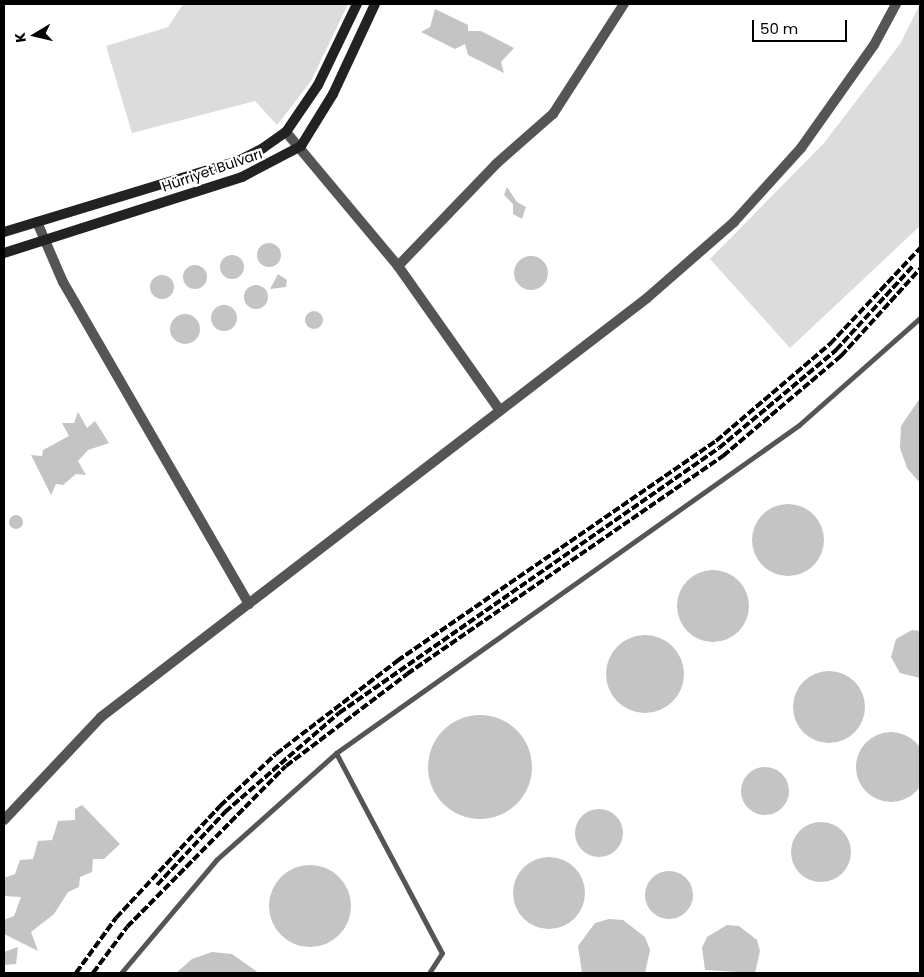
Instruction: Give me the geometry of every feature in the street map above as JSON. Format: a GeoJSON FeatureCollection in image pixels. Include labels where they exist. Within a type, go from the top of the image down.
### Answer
{"type":"FeatureCollection","features":[{"type":"Feature","properties":{"kind":"main road","name":"Hürriyet Bulvarı"},"geometry":{"type":"LineString","coordinates":[[4,232],[238,161],[286,132],[318,85],[357,4]]}},
{"type":"Feature","properties":{"kind":"main road"},"geometry":{"type":"LineString","coordinates":[[301,146],[333,94],[375,4]]}},
{"type":"Feature","properties":{"kind":"main road","name":"Hürriyet Bulvarı"},"geometry":{"type":"LineString","coordinates":[[4,253],[242,177],[301,146]]}},
{"type":"Feature","properties":{"kind":"street"},"geometry":{"type":"LineString","coordinates":[[398,266],[496,164],[553,114],[624,4]]}},
{"type":"Feature","properties":{"kind":"street"},"geometry":{"type":"LineString","coordinates":[[4,820],[101,717],[499,409],[647,298],[734,222],[800,148],[874,44],[896,4]]}},
{"type":"Feature","properties":{"kind":"street"},"geometry":{"type":"LineString","coordinates":[[286,132],[301,146],[398,266],[499,409]]}},
{"type":"Feature","properties":{"kind":"street"},"geometry":{"type":"LineString","coordinates":[[37,222],[63,282],[249,604]]}},
{"type":"Feature","properties":{"kind":"lane"},"geometry":{"type":"LineString","coordinates":[[121,973],[216,860],[336,753],[799,425],[920,318]]}},
{"type":"Feature","properties":{"kind":"lane"},"geometry":{"type":"LineString","coordinates":[[336,753],[442,952],[428,973]]}},
{"type":"Feature","properties":{"kind":"shaded area"},"geometry":{"type":"Polygon","coordinates":[[[183,4],[348,4],[311,81],[277,125],[255,101],[132,133],[106,46],[168,27],[183,4]]]}},
{"type":"Feature","properties":{"kind":"shaded area"},"geometry":{"type":"Polygon","coordinates":[[[920,4],[920,226],[790,348],[710,259],[824,143],[900,44],[920,4]]]}},
{"type":"Feature","properties":{"kind":"building"},"geometry":{"type":"Polygon","coordinates":[[[435,9],[468,25],[468,31],[481,31],[514,48],[501,62],[504,73],[468,55],[465,44],[455,49],[421,32],[430,27],[435,9]]]}},
{"type":"Feature","properties":{"kind":"building"},"geometry":{"type":"Polygon","coordinates":[[[507,187],[517,202],[526,207],[522,219],[513,214],[513,204],[504,195],[507,187]]]}},
{"type":"Feature","properties":{"kind":"building"},"geometry":{"type":"Polygon","coordinates":[[[269,243],[278,246],[281,255],[278,264],[269,267],[260,264],[257,255],[260,246],[269,243]]]}},
{"type":"Feature","properties":{"kind":"building"},"geometry":{"type":"Polygon","coordinates":[[[232,255],[241,258],[244,267],[241,276],[232,279],[223,276],[220,267],[223,258],[232,255]]]}},
{"type":"Feature","properties":{"kind":"building"},"geometry":{"type":"Polygon","coordinates":[[[531,256],[538,257],[543,261],[547,266],[547,280],[543,285],[538,289],[531,290],[524,289],[519,285],[515,280],[514,273],[515,266],[519,261],[524,257],[531,256]]]}},
{"type":"Feature","properties":{"kind":"building"},"geometry":{"type":"Polygon","coordinates":[[[195,265],[204,268],[207,277],[204,286],[195,289],[186,286],[183,277],[186,268],[195,265]]]}},
{"type":"Feature","properties":{"kind":"building"},"geometry":{"type":"Polygon","coordinates":[[[278,274],[287,280],[286,287],[270,289],[278,274]]]}},
{"type":"Feature","properties":{"kind":"building"},"geometry":{"type":"Polygon","coordinates":[[[162,275],[171,278],[174,287],[171,296],[162,299],[153,296],[150,287],[153,278],[162,275]]]}},
{"type":"Feature","properties":{"kind":"building"},"geometry":{"type":"Polygon","coordinates":[[[256,285],[265,288],[268,297],[265,306],[256,309],[247,306],[244,297],[247,288],[256,285]]]}},
{"type":"Feature","properties":{"kind":"building"},"geometry":{"type":"Polygon","coordinates":[[[224,305],[233,309],[237,318],[233,327],[224,331],[215,327],[211,318],[215,309],[224,305]]]}},
{"type":"Feature","properties":{"kind":"building"},"geometry":{"type":"Polygon","coordinates":[[[314,311],[320,314],[323,320],[320,326],[314,329],[308,326],[305,320],[308,314],[314,311]]]}},
{"type":"Feature","properties":{"kind":"building"},"geometry":{"type":"Polygon","coordinates":[[[185,314],[195,319],[200,329],[195,339],[185,344],[175,339],[170,329],[175,319],[185,314]]]}},
{"type":"Feature","properties":{"kind":"building"},"geometry":{"type":"Polygon","coordinates":[[[920,398],[920,483],[907,468],[900,448],[901,426],[920,398]]]}},
{"type":"Feature","properties":{"kind":"building"},"geometry":{"type":"Polygon","coordinates":[[[78,412],[87,428],[95,421],[109,443],[88,450],[78,461],[86,475],[76,474],[63,485],[56,484],[51,495],[31,455],[42,456],[43,450],[69,436],[62,423],[74,423],[78,412]]]}},
{"type":"Feature","properties":{"kind":"building"},"geometry":{"type":"Polygon","coordinates":[[[788,504],[802,507],[814,514],[821,526],[824,540],[821,554],[814,566],[802,573],[788,576],[774,573],[762,566],[755,554],[752,540],[755,526],[762,514],[774,507],[788,504]]]}},
{"type":"Feature","properties":{"kind":"building"},"geometry":{"type":"Polygon","coordinates":[[[16,515],[21,517],[23,522],[21,527],[16,529],[11,527],[9,522],[11,517],[16,515]]]}},
{"type":"Feature","properties":{"kind":"building"},"geometry":{"type":"Polygon","coordinates":[[[713,570],[727,573],[739,580],[746,592],[749,606],[746,620],[739,632],[727,639],[713,642],[699,639],[687,632],[680,620],[677,606],[680,592],[687,580],[699,573],[713,570]]]}},
{"type":"Feature","properties":{"kind":"building"},"geometry":{"type":"Polygon","coordinates":[[[912,630],[920,631],[920,678],[900,673],[891,657],[896,639],[912,630]]]}},
{"type":"Feature","properties":{"kind":"building"},"geometry":{"type":"Polygon","coordinates":[[[637,635],[653,635],[667,641],[678,652],[684,666],[684,682],[678,696],[667,707],[653,713],[637,713],[623,707],[612,696],[606,682],[606,666],[612,652],[623,641],[637,635]]]}},
{"type":"Feature","properties":{"kind":"building"},"geometry":{"type":"Polygon","coordinates":[[[836,671],[855,681],[863,693],[865,707],[863,721],[855,733],[843,741],[822,743],[803,733],[795,721],[793,700],[803,681],[815,673],[836,671]]]}},
{"type":"Feature","properties":{"kind":"building"},"geometry":{"type":"Polygon","coordinates":[[[480,715],[500,719],[517,730],[528,747],[532,767],[528,787],[517,804],[500,815],[480,819],[460,815],[443,804],[432,787],[428,767],[432,747],[443,730],[460,719],[480,715]]]}},
{"type":"Feature","properties":{"kind":"building"},"geometry":{"type":"Polygon","coordinates":[[[891,732],[904,735],[916,742],[923,754],[926,767],[923,780],[916,792],[904,799],[891,802],[878,799],[866,792],[859,780],[856,767],[859,754],[866,742],[878,735],[891,732]]]}},
{"type":"Feature","properties":{"kind":"building"},"geometry":{"type":"Polygon","coordinates":[[[760,767],[770,767],[779,771],[785,777],[788,782],[788,800],[779,811],[770,815],[760,815],[751,811],[745,805],[741,796],[741,786],[745,777],[751,771],[760,767]]]}},
{"type":"Feature","properties":{"kind":"building"},"geometry":{"type":"Polygon","coordinates":[[[82,805],[120,844],[104,859],[93,859],[92,872],[80,877],[79,887],[68,892],[54,914],[31,932],[38,951],[4,934],[4,920],[14,916],[21,897],[4,896],[4,878],[15,874],[20,860],[33,859],[38,841],[52,840],[58,821],[75,820],[75,809],[82,805]]]}},
{"type":"Feature","properties":{"kind":"building"},"geometry":{"type":"Polygon","coordinates":[[[594,809],[604,809],[613,813],[619,819],[622,824],[622,842],[613,853],[604,857],[594,857],[585,853],[579,847],[575,838],[575,828],[579,819],[585,813],[594,809]]]}},
{"type":"Feature","properties":{"kind":"building"},"geometry":{"type":"Polygon","coordinates":[[[821,822],[837,827],[842,831],[846,836],[851,852],[846,868],[842,873],[837,877],[821,882],[805,877],[800,873],[796,868],[791,852],[796,836],[800,831],[805,827],[821,822]]]}},
{"type":"Feature","properties":{"kind":"building"},"geometry":{"type":"Polygon","coordinates":[[[549,857],[563,860],[575,867],[582,879],[585,893],[582,907],[575,919],[563,926],[549,929],[535,926],[523,919],[516,907],[513,893],[516,879],[523,867],[535,860],[549,857]]]}},
{"type":"Feature","properties":{"kind":"building"},"geometry":{"type":"Polygon","coordinates":[[[310,865],[326,868],[339,877],[348,890],[351,906],[348,922],[339,935],[326,944],[310,947],[294,944],[281,935],[272,922],[269,906],[272,890],[281,877],[294,868],[310,865]]]}},
{"type":"Feature","properties":{"kind":"building"},"geometry":{"type":"Polygon","coordinates":[[[664,871],[674,871],[683,875],[689,881],[692,886],[692,904],[683,915],[674,919],[664,919],[655,915],[649,909],[645,900],[645,890],[649,881],[655,875],[664,871]]]}},
{"type":"Feature","properties":{"kind":"building"},"geometry":{"type":"Polygon","coordinates":[[[609,919],[623,920],[645,937],[650,950],[645,973],[582,973],[578,946],[595,923],[609,919]]]}},
{"type":"Feature","properties":{"kind":"building"},"geometry":{"type":"Polygon","coordinates":[[[727,925],[739,926],[757,940],[760,951],[755,973],[705,970],[702,948],[707,937],[727,925]]]}},
{"type":"Feature","properties":{"kind":"building"},"geometry":{"type":"Polygon","coordinates":[[[18,947],[16,964],[4,965],[4,952],[18,947]]]}},
{"type":"Feature","properties":{"kind":"building"},"geometry":{"type":"Polygon","coordinates":[[[212,952],[232,954],[259,973],[176,973],[192,959],[212,952]]]}},
{"type":"Feature","properties":{"kind":"railway"},"geometry":{"type":"LineString","coordinates":[[76,973],[116,918],[220,806],[276,754],[397,661],[716,441],[830,344],[920,248]]}},
{"type":"Feature","properties":{"kind":"railway"},"geometry":{"type":"LineString","coordinates":[[157,885],[225,812],[339,713],[719,448],[836,350],[913,266]]}},
{"type":"Feature","properties":{"kind":"railway"},"geometry":{"type":"LineString","coordinates":[[93,973],[127,927],[286,766],[407,674],[723,456],[841,356],[920,269]]}}]}
